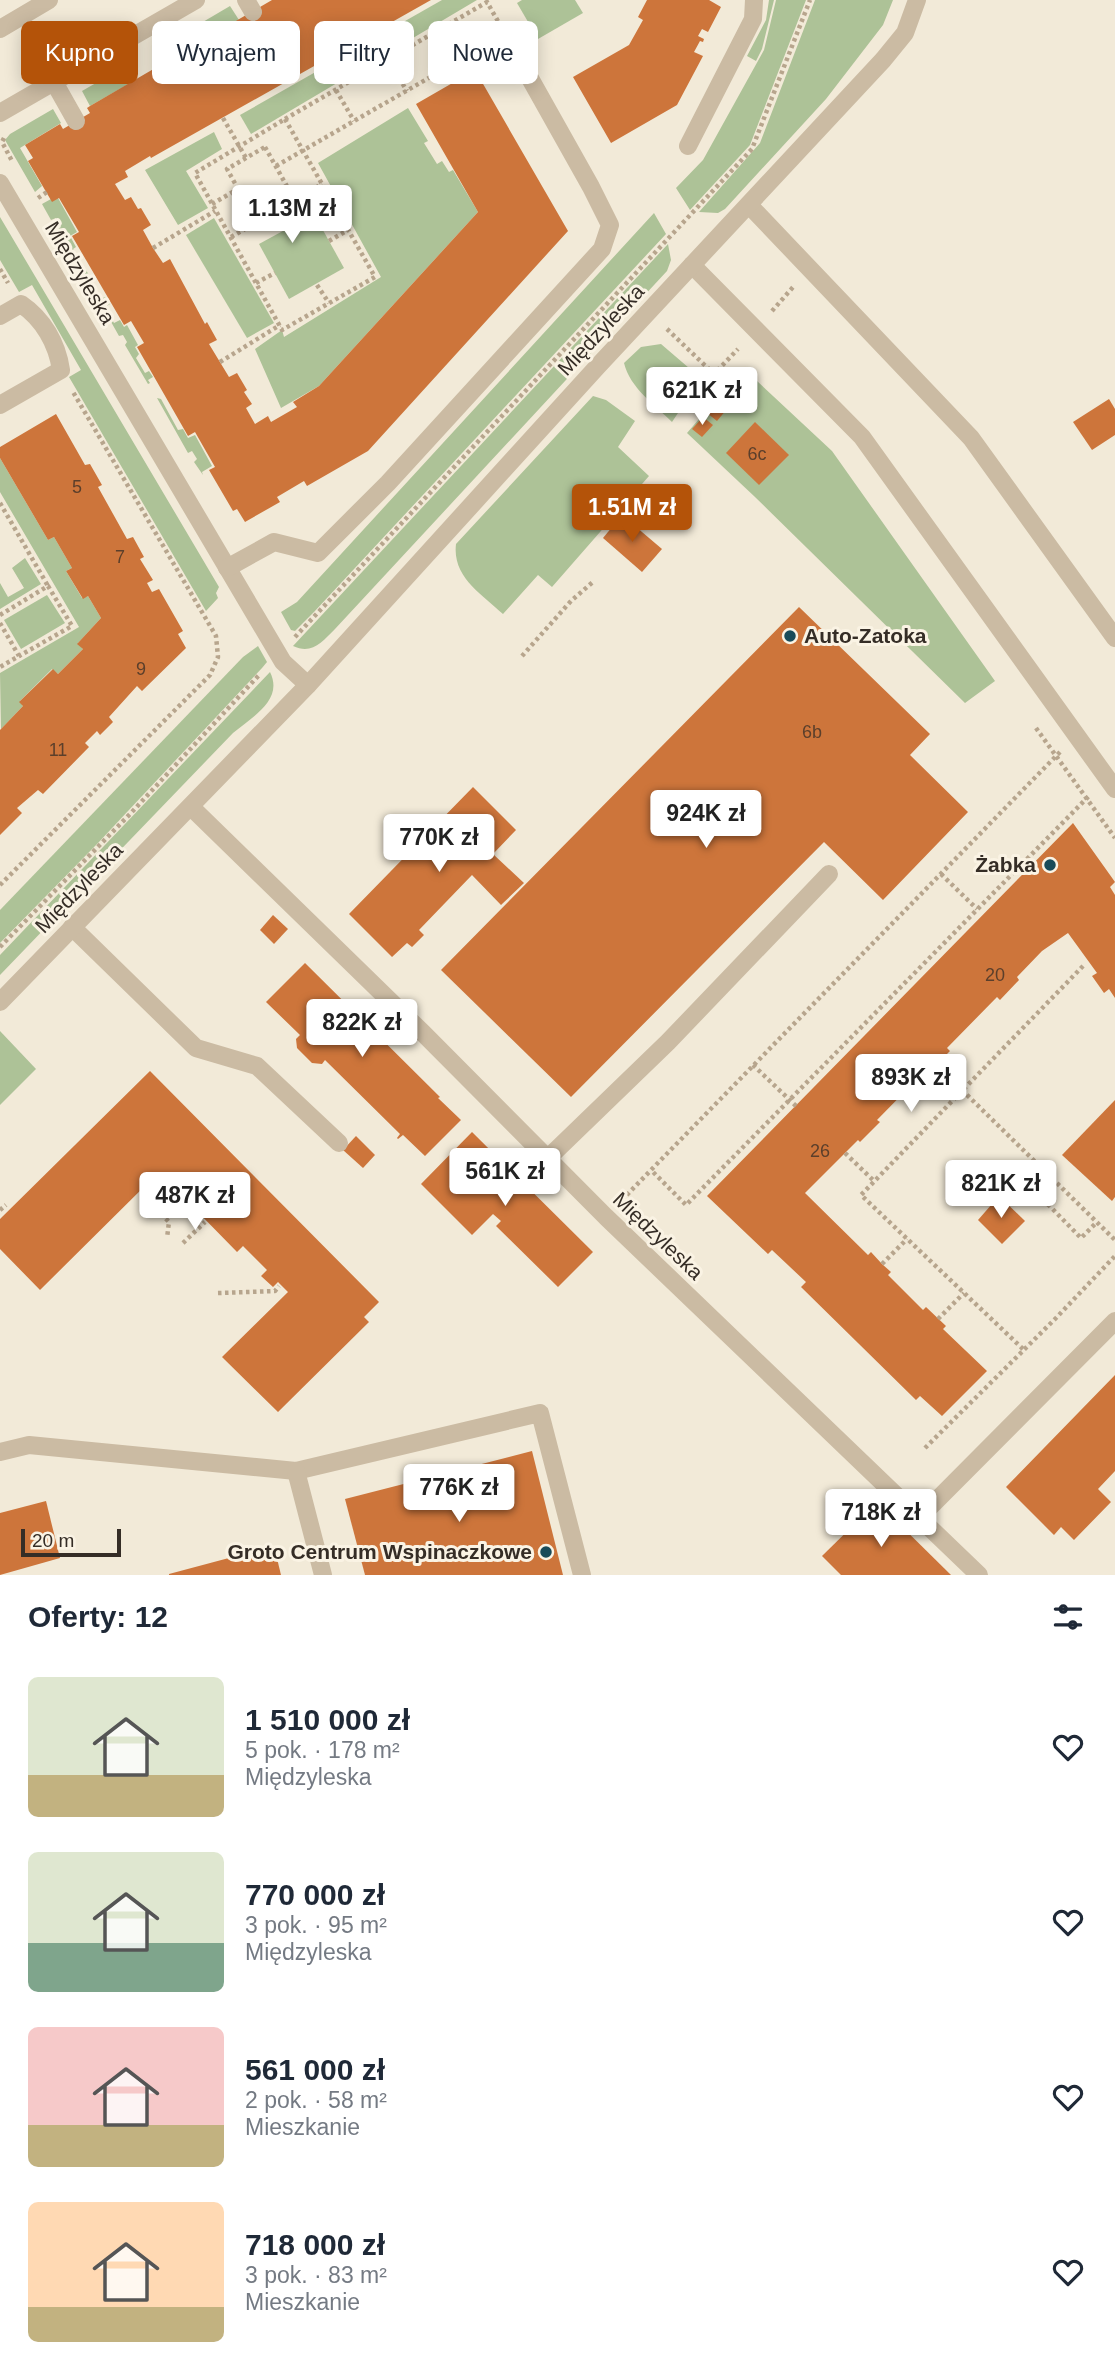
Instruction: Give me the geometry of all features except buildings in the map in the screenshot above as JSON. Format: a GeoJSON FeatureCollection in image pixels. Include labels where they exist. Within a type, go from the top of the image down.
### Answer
{"type":"FeatureCollection","features":[{"type":"Feature","properties":{"kind":"street"},"geometry":{"type":"LineString","coordinates":[[0,29],[49,0]]}},
{"type":"Feature","properties":{"kind":"street"},"geometry":{"type":"LineString","coordinates":[[138,33],[195,0]]}},
{"type":"Feature","properties":{"kind":"street"},"geometry":{"type":"LineString","coordinates":[[688,146],[753,19],[754,0]]}},
{"type":"Feature","properties":{"kind":"street","name":"Międzyleska"},"geometry":{"type":"LineString","coordinates":[[0,1002],[308,685],[749,205],[905,33],[917,0]]}},
{"type":"Feature","properties":{"kind":"street"},"geometry":{"type":"LineString","coordinates":[[0,113],[51,84]]}},
{"type":"Feature","properties":{"kind":"street"},"geometry":{"type":"LineString","coordinates":[[55,84],[76,121]]}},
{"type":"Feature","properties":{"kind":"street"},"geometry":{"type":"LineString","coordinates":[[227,568],[274,542],[318,553],[388,483],[602,249],[610,225],[533,84]]}},
{"type":"Feature","properties":{"kind":"street","name":"Międzyleska"},"geometry":{"type":"LineString","coordinates":[[0,183],[278,654],[308,685]]}},
{"type":"Feature","properties":{"kind":"street"},"geometry":{"type":"LineString","coordinates":[[749,205],[971,438],[1115,638]]}},
{"type":"Feature","properties":{"kind":"street"},"geometry":{"type":"LineString","coordinates":[[692,265],[862,437],[1111,784]]}},
{"type":"Feature","properties":{"kind":"street"},"geometry":{"type":"LineString","coordinates":[[0,316],[21,304],[37,315],[59,352],[61,370],[0,405]]}},
{"type":"Feature","properties":{"kind":"street","name":"Międzyleska"},"geometry":{"type":"LineString","coordinates":[[191,807],[423,1033],[606,1217],[979,1575]]}},
{"type":"Feature","properties":{"kind":"street"},"geometry":{"type":"LineString","coordinates":[[547,1159],[668,1042],[829,874]]}},
{"type":"Feature","properties":{"kind":"street"},"geometry":{"type":"LineString","coordinates":[[72,927],[196,1048],[257,1066],[339,1143]]}},
{"type":"Feature","properties":{"kind":"street"},"geometry":{"type":"LineString","coordinates":[[919,1518],[1115,1321]]}},
{"type":"Feature","properties":{"kind":"street"},"geometry":{"type":"LineString","coordinates":[[0,1452],[29,1445],[296,1471],[540,1413],[582,1575]]}},
{"type":"Feature","properties":{"kind":"street"},"geometry":{"type":"LineString","coordinates":[[296,1471],[323,1575]]}},
{"type":"Feature","properties":{"kind":"path"},"geometry":{"type":"LineString","coordinates":[[0,947],[131,813],[752,149],[810,0]]}},
{"type":"Feature","properties":{"kind":"path"},"geometry":{"type":"LineString","coordinates":[[414,45],[487,1],[498,21]]}},
{"type":"Feature","properties":{"kind":"path"},"geometry":{"type":"LineString","coordinates":[[276,166],[428,79]]}},
{"type":"Feature","properties":{"kind":"path"},"geometry":{"type":"LineString","coordinates":[[285,119],[374,277],[282,330],[195,173],[239,146],[336,89],[345,84]]}},
{"type":"Feature","properties":{"kind":"path"},"geometry":{"type":"LineString","coordinates":[[403,84],[407,91]]}},
{"type":"Feature","properties":{"kind":"path"},"geometry":{"type":"LineString","coordinates":[[336,89],[355,121]]}},
{"type":"Feature","properties":{"kind":"path"},"geometry":{"type":"LineString","coordinates":[[223,118],[246,158]]}},
{"type":"Feature","properties":{"kind":"path"},"geometry":{"type":"LineString","coordinates":[[265,147],[276,166],[289,190],[251,212],[227,169],[265,147]]}},
{"type":"Feature","properties":{"kind":"path"},"geometry":{"type":"LineString","coordinates":[[231,237],[322,184]]}},
{"type":"Feature","properties":{"kind":"path"},"geometry":{"type":"LineString","coordinates":[[212,204],[239,189]]}},
{"type":"Feature","properties":{"kind":"path"},"geometry":{"type":"LineString","coordinates":[[269,201],[286,229]]}},
{"type":"Feature","properties":{"kind":"path"},"geometry":{"type":"LineString","coordinates":[[153,248],[215,211]]}},
{"type":"Feature","properties":{"kind":"path"},"geometry":{"type":"LineString","coordinates":[[329,241],[348,230]]}},
{"type":"Feature","properties":{"kind":"path"},"geometry":{"type":"LineString","coordinates":[[256,283],[275,273]]}},
{"type":"Feature","properties":{"kind":"path"},"geometry":{"type":"LineString","coordinates":[[317,285],[329,303]]}},
{"type":"Feature","properties":{"kind":"path"},"geometry":{"type":"LineString","coordinates":[[649,312],[714,374]]}},
{"type":"Feature","properties":{"kind":"path"},"geometry":{"type":"LineString","coordinates":[[220,362],[280,326]]}},
{"type":"Feature","properties":{"kind":"path"},"geometry":{"type":"LineString","coordinates":[[736,350],[746,359]]}},
{"type":"Feature","properties":{"kind":"path"},"geometry":{"type":"LineString","coordinates":[[0,885],[210,675],[218,657],[216,636],[61,370]]}},
{"type":"Feature","properties":{"kind":"path"},"geometry":{"type":"LineString","coordinates":[[0,503],[72,626],[0,667]]}},
{"type":"Feature","properties":{"kind":"path"},"geometry":{"type":"LineString","coordinates":[[522,656],[571,601],[594,582]]}},
{"type":"Feature","properties":{"kind":"path"},"geometry":{"type":"LineString","coordinates":[[0,615],[48,586]]}},
{"type":"Feature","properties":{"kind":"path"},"geometry":{"type":"LineString","coordinates":[[0,623],[19,656]]}},
{"type":"Feature","properties":{"kind":"path"},"geometry":{"type":"LineString","coordinates":[[1031,722],[1115,838]]}},
{"type":"Feature","properties":{"kind":"path"},"geometry":{"type":"LineString","coordinates":[[606,1217],[1077,736]]}},
{"type":"Feature","properties":{"kind":"path"},"geometry":{"type":"LineString","coordinates":[[651,1170],[686,1205],[1086,798],[1111,784]]}},
{"type":"Feature","properties":{"kind":"path"},"geometry":{"type":"LineString","coordinates":[[941,873],[978,909]]}},
{"type":"Feature","properties":{"kind":"path"},"geometry":{"type":"LineString","coordinates":[[1023,1349],[861,1195],[1084,965]]}},
{"type":"Feature","properties":{"kind":"path"},"geometry":{"type":"LineString","coordinates":[[753,1065],[796,1106]]}},
{"type":"Feature","properties":{"kind":"path"},"geometry":{"type":"LineString","coordinates":[[962,1090],[1115,1240]]}},
{"type":"Feature","properties":{"kind":"path"},"geometry":{"type":"LineString","coordinates":[[845,1153],[874,1181]]}},
{"type":"Feature","properties":{"kind":"path"},"geometry":{"type":"LineString","coordinates":[[1039,1164],[1024,1180],[1081,1238],[1097,1222]]}},
{"type":"Feature","properties":{"kind":"path"},"geometry":{"type":"LineString","coordinates":[[142,1193],[169,1222],[167,1238]]}},
{"type":"Feature","properties":{"kind":"path"},"geometry":{"type":"LineString","coordinates":[[0,1210],[6,1205]]}},
{"type":"Feature","properties":{"kind":"path"},"geometry":{"type":"LineString","coordinates":[[183,1243],[205,1222]]}},
{"type":"Feature","properties":{"kind":"path"},"geometry":{"type":"LineString","coordinates":[[882,1264],[907,1239]]}},
{"type":"Feature","properties":{"kind":"path"},"geometry":{"type":"LineString","coordinates":[[925,1448],[1115,1256]]}},
{"type":"Feature","properties":{"kind":"path"},"geometry":{"type":"LineString","coordinates":[[218,1293],[275,1291],[279,1286]]}},
{"type":"Feature","properties":{"kind":"path"},"geometry":{"type":"LineString","coordinates":[[938,1319],[964,1293]]}},
{"type":"Feature","properties":{"kind":"green space"},"geometry":{"type":"Polygon","coordinates":[[[442,0],[477,0],[442,21],[428,21],[428,29],[414,37],[414,21],[405,21],[442,0]]]}},
{"type":"Feature","properties":{"kind":"green space"},"geometry":{"type":"Polygon","coordinates":[[[522,0],[575,0],[583,13],[538,39],[538,21],[528,21],[517,3],[522,0]]]}},
{"type":"Feature","properties":{"kind":"green space"},"geometry":{"type":"Polygon","coordinates":[[[769,0],[774,0],[762,49],[756,61],[747,56],[766,20],[769,0]]]}},
{"type":"Feature","properties":{"kind":"green space"},"geometry":{"type":"Polygon","coordinates":[[[776,0],[806,0],[750,145],[690,210],[676,188],[703,160],[764,50],[776,0]]]}},
{"type":"Feature","properties":{"kind":"green space"},"geometry":{"type":"Polygon","coordinates":[[[815,0],[893,0],[883,25],[826,99],[725,209],[718,213],[699,212],[760,143],[815,0]]]}},
{"type":"Feature","properties":{"kind":"green space"},"geometry":{"type":"Polygon","coordinates":[[[230,6],[239,20],[237,21],[205,21],[230,6]]]}},
{"type":"Feature","properties":{"kind":"green space"},"geometry":{"type":"Polygon","coordinates":[[[314,73],[314,84],[335,84],[251,134],[240,115],[294,84],[300,84],[300,81],[314,73]]]}},
{"type":"Feature","properties":{"kind":"green space"},"geometry":{"type":"Polygon","coordinates":[[[94,84],[128,84],[90,106],[82,91],[94,84]]]}},
{"type":"Feature","properties":{"kind":"green space"},"geometry":{"type":"Polygon","coordinates":[[[408,108],[428,141],[424,143],[437,164],[442,161],[449,172],[453,170],[478,212],[319,386],[281,408],[255,349],[282,330],[284,337],[381,277],[318,163],[408,108]]]}},
{"type":"Feature","properties":{"kind":"green space"},"geometry":{"type":"Polygon","coordinates":[[[53,109],[61,123],[20,148],[42,186],[35,192],[5,140],[10,134],[53,109]]]}},
{"type":"Feature","properties":{"kind":"green space"},"geometry":{"type":"Polygon","coordinates":[[[214,132],[222,149],[186,171],[208,208],[178,225],[145,170],[214,132]]]}},
{"type":"Feature","properties":{"kind":"green space"},"geometry":{"type":"Polygon","coordinates":[[[58,198],[77,232],[70,236],[76,247],[73,249],[92,280],[89,282],[58,229],[61,227],[56,218],[51,220],[42,204],[58,198]]]}},
{"type":"Feature","properties":{"kind":"green space"},"geometry":{"type":"Polygon","coordinates":[[[654,213],[666,234],[314,612],[295,631],[291,630],[281,612],[297,602],[654,213]]]}},
{"type":"Feature","properties":{"kind":"green space"},"geometry":{"type":"Polygon","coordinates":[[[314,214],[344,268],[289,299],[259,244],[314,214]]]}},
{"type":"Feature","properties":{"kind":"green space"},"geometry":{"type":"Polygon","coordinates":[[[0,217],[219,587],[216,593],[218,598],[206,611],[69,377],[81,370],[32,285],[19,292],[0,260],[0,217]]]}},
{"type":"Feature","properties":{"kind":"green space"},"geometry":{"type":"Polygon","coordinates":[[[214,218],[274,323],[247,338],[186,235],[214,218]]]}},
{"type":"Feature","properties":{"kind":"green space"},"geometry":{"type":"Polygon","coordinates":[[[668,244],[671,260],[667,271],[335,629],[311,648],[293,646],[668,244]]]}},
{"type":"Feature","properties":{"kind":"green space"},"geometry":{"type":"Polygon","coordinates":[[[97,297],[101,299],[105,297],[110,304],[105,307],[114,323],[120,320],[124,327],[127,325],[138,345],[135,347],[139,354],[136,358],[145,373],[149,371],[153,377],[148,380],[150,383],[148,384],[125,345],[127,342],[123,335],[119,336],[97,297]]]}},
{"type":"Feature","properties":{"kind":"green space"},"geometry":{"type":"Polygon","coordinates":[[[661,344],[696,374],[696,386],[672,422],[637,388],[624,363],[641,347],[661,344]]]}},
{"type":"Feature","properties":{"kind":"green space"},"geometry":{"type":"Polygon","coordinates":[[[743,368],[832,451],[995,681],[965,703],[687,433],[743,368]]]}},
{"type":"Feature","properties":{"kind":"green space"},"geometry":{"type":"Polygon","coordinates":[[[593,396],[606,400],[635,421],[618,447],[649,476],[552,587],[538,575],[503,614],[470,584],[459,566],[456,544],[593,396]]]}},
{"type":"Feature","properties":{"kind":"green space"},"geometry":{"type":"Polygon","coordinates":[[[157,398],[161,399],[178,430],[183,429],[188,438],[195,435],[212,466],[202,472],[203,475],[194,462],[197,459],[192,451],[188,453],[157,398]]]}},
{"type":"Feature","properties":{"kind":"green space"},"geometry":{"type":"Polygon","coordinates":[[[0,458],[48,540],[54,537],[72,568],[66,571],[82,598],[88,596],[101,618],[78,643],[83,649],[58,674],[52,669],[20,701],[23,706],[1,729],[0,673],[79,627],[0,492],[0,458]]]}},
{"type":"Feature","properties":{"kind":"green space"},"geometry":{"type":"Polygon","coordinates":[[[25,558],[41,584],[0,609],[0,583],[8,597],[24,588],[12,568],[25,558]]]}},
{"type":"Feature","properties":{"kind":"green space"},"geometry":{"type":"Polygon","coordinates":[[[47,595],[65,623],[21,649],[4,620],[47,595]]]}},
{"type":"Feature","properties":{"kind":"green space"},"geometry":{"type":"Polygon","coordinates":[[[258,646],[267,662],[262,668],[0,943],[0,910],[243,657],[258,646]]]}},
{"type":"Feature","properties":{"kind":"green space"},"geometry":{"type":"Polygon","coordinates":[[[270,672],[273,691],[264,707],[233,733],[0,975],[0,955],[270,672]]]}},
{"type":"Feature","properties":{"kind":"green space"},"geometry":{"type":"Polygon","coordinates":[[[0,1031],[36,1069],[0,1105],[0,1031]]]}},
{"type":"Feature","properties":{"kind":"place","name":"Auto-Zatoka"},"geometry":{"type":"Point","coordinates":[790,636]}},
{"type":"Feature","properties":{"kind":"place","name":"Żabka"},"geometry":{"type":"Point","coordinates":[1050,865]}},
{"type":"Feature","properties":{"kind":"place","name":"Groto Centrum Wspinaczkowe"},"geometry":{"type":"Point","coordinates":[546,1552]}}]}
